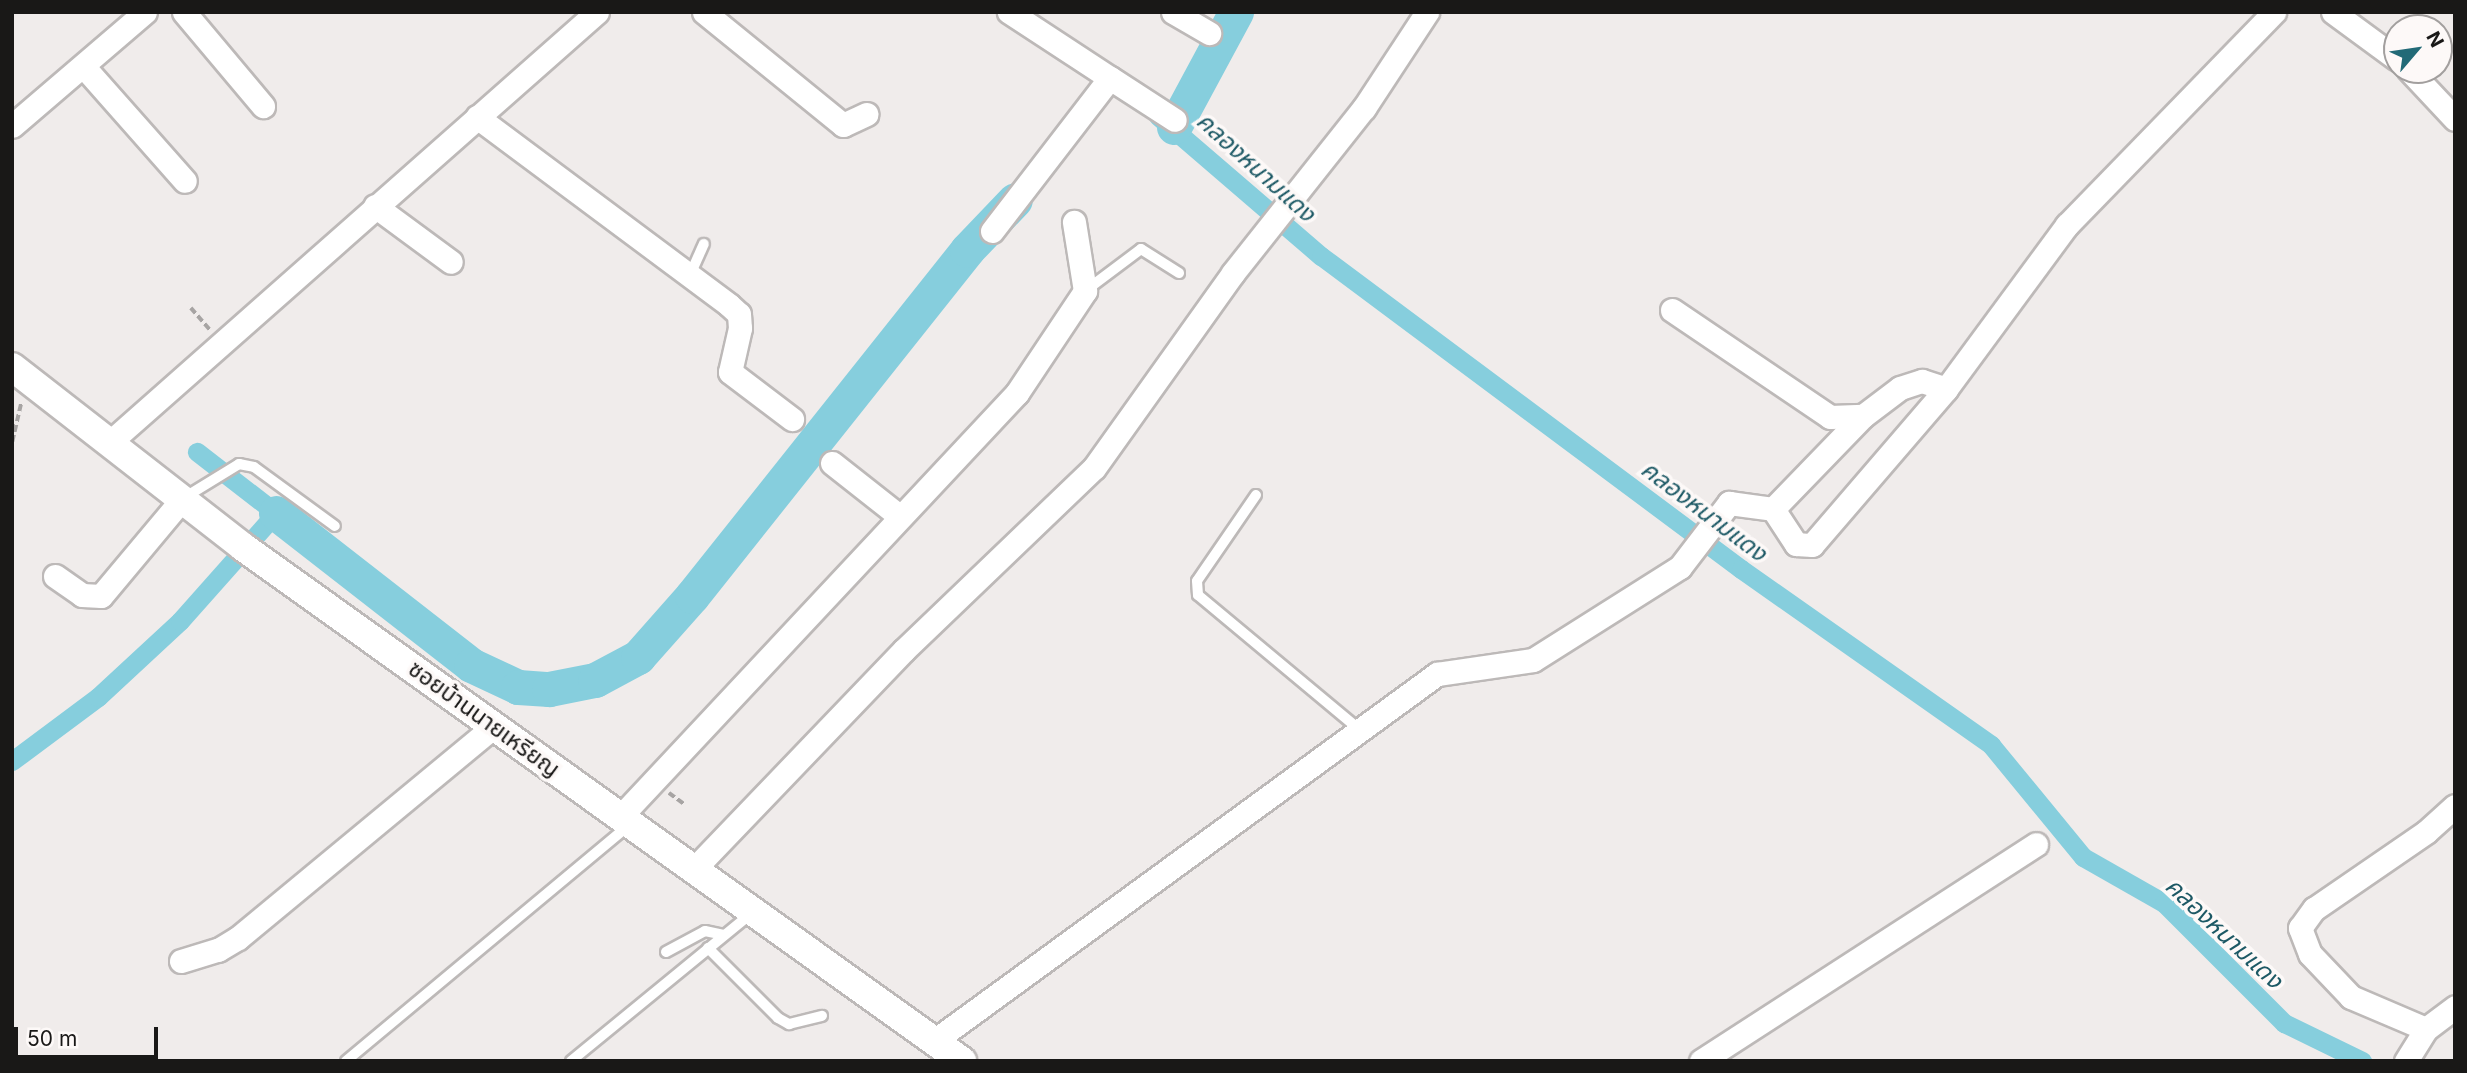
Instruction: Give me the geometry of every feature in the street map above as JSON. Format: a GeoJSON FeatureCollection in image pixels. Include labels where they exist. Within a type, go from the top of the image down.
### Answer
{"type":"FeatureCollection","features":[{"type":"Feature","properties":{"kind":"street"},"geometry":{"type":"LineString","coordinates":[[12,126],[145,12]]}},
{"type":"Feature","properties":{"kind":"street"},"geometry":{"type":"LineString","coordinates":[[184,12],[263,106]]}},
{"type":"Feature","properties":{"kind":"street"},"geometry":{"type":"LineString","coordinates":[[109,443],[597,12]]}},
{"type":"Feature","properties":{"kind":"street"},"geometry":{"type":"LineString","coordinates":[[704,12],[844,125],[867,114]]}},
{"type":"Feature","properties":{"kind":"street"},"geometry":{"type":"LineString","coordinates":[[1009,12],[1104,86],[1175,120]]}},
{"type":"Feature","properties":{"kind":"street"},"geometry":{"type":"LineString","coordinates":[[1173,12],[1209,33]]}},
{"type":"Feature","properties":{"kind":"street"},"geometry":{"type":"LineString","coordinates":[[694,869],[904,650],[1094,468],[1268,232],[1364,108],[1427,12]]}},
{"type":"Feature","properties":{"kind":"street"},"geometry":{"type":"LineString","coordinates":[[934,1041],[1360,730],[1451,668],[1533,660],[1694,554],[1713,517],[1729,503],[1773,509],[1796,544],[1812,545],[1946,389],[2067,225],[2274,12]]}},
{"type":"Feature","properties":{"kind":"street"},"geometry":{"type":"LineString","coordinates":[[2333,12],[2383,49]]}},
{"type":"Feature","properties":{"kind":"street"},"geometry":{"type":"LineString","coordinates":[[84,66],[185,181]]}},
{"type":"Feature","properties":{"kind":"street"},"geometry":{"type":"LineString","coordinates":[[2422,84],[2455,119]]}},
{"type":"Feature","properties":{"kind":"street"},"geometry":{"type":"LineString","coordinates":[[992,231],[1104,86]]}},
{"type":"Feature","properties":{"kind":"street"},"geometry":{"type":"LineString","coordinates":[[477,117],[690,275],[738,314],[730,372],[792,419]]}},
{"type":"Feature","properties":{"kind":"street"},"geometry":{"type":"LineString","coordinates":[[375,206],[452,262]]}},
{"type":"Feature","properties":{"kind":"street"},"geometry":{"type":"LineString","coordinates":[[625,820],[898,515],[1017,393],[1085,291],[1074,222]]}},
{"type":"Feature","properties":{"kind":"street"},"geometry":{"type":"LineString","coordinates":[[1672,310],[1830,417],[1863,416]]}},
{"type":"Feature","properties":{"kind":"street","name":"ซอยบ้านนายเหรียญ"},"geometry":{"type":"LineString","coordinates":[[19,373],[243,547],[962,1061]]}},
{"type":"Feature","properties":{"kind":"street"},"geometry":{"type":"LineString","coordinates":[[1773,509],[1863,416],[1900,388],[1922,381],[1946,389]]}},
{"type":"Feature","properties":{"kind":"street"},"geometry":{"type":"LineString","coordinates":[[832,463],[898,515]]}},
{"type":"Feature","properties":{"kind":"street"},"geometry":{"type":"LineString","coordinates":[[55,576],[82,595],[101,596],[182,499]]}},
{"type":"Feature","properties":{"kind":"street"},"geometry":{"type":"LineString","coordinates":[[181,961],[218,950],[238,938],[494,727]]}},
{"type":"Feature","properties":{"kind":"street"},"geometry":{"type":"LineString","coordinates":[[2426,1029],[2351,997],[2310,954],[2300,928],[2314,909],[2426,832],[2455,806]]}},
{"type":"Feature","properties":{"kind":"street"},"geometry":{"type":"LineString","coordinates":[[1701,1061],[2036,844]]}},
{"type":"Feature","properties":{"kind":"street"},"geometry":{"type":"LineString","coordinates":[[2410,1055],[2426,1029],[2455,1007]]}},
{"type":"Feature","properties":{"kind":"lane"},"geometry":{"type":"LineString","coordinates":[[690,275],[704,244]]}},
{"type":"Feature","properties":{"kind":"lane"},"geometry":{"type":"LineString","coordinates":[[1085,291],[1141,248],[1179,273]]}},
{"type":"Feature","properties":{"kind":"lane"},"geometry":{"type":"LineString","coordinates":[[182,499],[239,464],[254,467],[335,526]]}},
{"type":"Feature","properties":{"kind":"lane"},"geometry":{"type":"LineString","coordinates":[[1256,495],[1197,580],[1198,595],[1360,730]]}},
{"type":"Feature","properties":{"kind":"lane"},"geometry":{"type":"LineString","coordinates":[[346,1061],[625,820]]}},
{"type":"Feature","properties":{"kind":"lane"},"geometry":{"type":"LineString","coordinates":[[571,1061],[753,912]]}},
{"type":"Feature","properties":{"kind":"lane"},"geometry":{"type":"LineString","coordinates":[[666,952],[705,931],[724,935]]}},
{"type":"Feature","properties":{"kind":"lane"},"geometry":{"type":"LineString","coordinates":[[708,948],[789,1024],[822,1016]]}},
{"type":"Feature","properties":{"kind":"path"},"geometry":{"type":"LineString","coordinates":[[191,308],[222,343]]}},
{"type":"Feature","properties":{"kind":"path"},"geometry":{"type":"LineString","coordinates":[[12,442],[19,373]]}},
{"type":"Feature","properties":{"kind":"waterway"},"geometry":{"type":"LineString","coordinates":[[1174,127],[1236,12]]}},
{"type":"Feature","properties":{"kind":"waterway","name":"คลองหนามแดง"},"geometry":{"type":"LineString","coordinates":[[1158,116],[1321,256],[1741,569],[1991,745],[2083,857],[2164,903],[2284,1023],[2362,1061]]}},
{"type":"Feature","properties":{"kind":"waterway"},"geometry":{"type":"LineString","coordinates":[[276,513],[471,665],[518,687],[549,689],[595,680],[638,657],[692,596],[967,250],[1015,200]]}},
{"type":"Feature","properties":{"kind":"waterway"},"geometry":{"type":"LineString","coordinates":[[12,761],[98,697],[180,621],[276,513],[197,452]]}}]}
